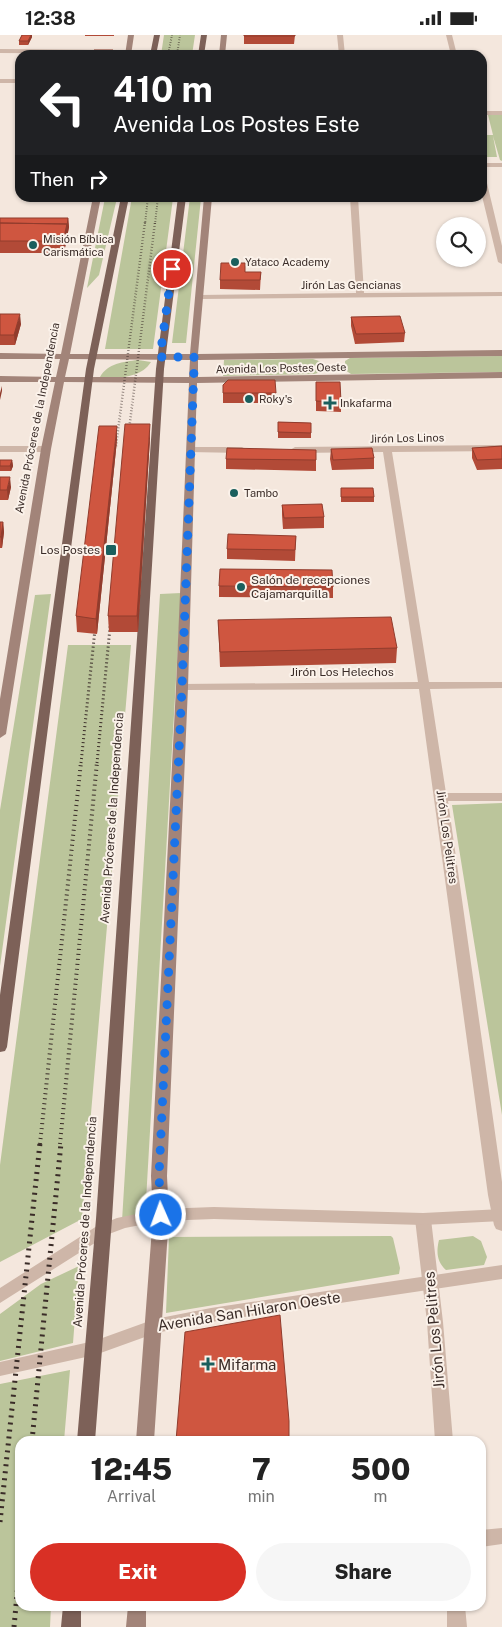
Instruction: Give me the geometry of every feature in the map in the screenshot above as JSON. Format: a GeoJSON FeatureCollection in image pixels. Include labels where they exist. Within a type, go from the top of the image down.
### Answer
{"type":"FeatureCollection","features":[{"type":"Feature","properties":{"kind":"main road"},"geometry":{"type":"LineString","coordinates":[[128,50],[131,35]]}},
{"type":"Feature","properties":{"kind":"main road"},"geometry":{"type":"LineString","coordinates":[[154,50],[157,35]]}},
{"type":"Feature","properties":{"kind":"main road"},"geometry":{"type":"LineString","coordinates":[[202,50],[204,35]]}},
{"type":"Feature","properties":{"kind":"main road"},"geometry":{"type":"LineString","coordinates":[[222,50],[224,35]]}},
{"type":"Feature","properties":{"kind":"main road","name":"Avenida Próceres de la Independencia"},"geometry":{"type":"LineString","coordinates":[[0,734],[46,449],[96,202]]}},
{"type":"Feature","properties":{"kind":"main road"},"geometry":{"type":"LineString","coordinates":[[0,1047],[89,380],[124,202]]}},
{"type":"Feature","properties":{"kind":"main road","name":"Avenida Próceres de la Independencia"},"geometry":{"type":"LineString","coordinates":[[86,1436],[95,1348],[160,357],[181,202]]}},
{"type":"Feature","properties":{"kind":"main road"},"geometry":{"type":"LineString","coordinates":[[145,1436],[148,1372],[154,1326],[161,1215],[159,1176],[182,687],[194,357],[208,202]]}},
{"type":"Feature","properties":{"kind":"main road","name":"Avenida Los Postes Oeste"},"geometry":{"type":"LineString","coordinates":[[0,356],[194,357],[332,362],[502,353]]}},
{"type":"Feature","properties":{"kind":"main road"},"geometry":{"type":"LineString","coordinates":[[332,362],[337,378]]}},
{"type":"Feature","properties":{"kind":"main road","name":"Avenida Los Postes Oeste"},"geometry":{"type":"LineString","coordinates":[[0,379],[193,380],[502,375]]}},
{"type":"Feature","properties":{"kind":"main road"},"geometry":{"type":"LineString","coordinates":[[70,1627],[72,1611]]}},
{"type":"Feature","properties":{"kind":"main road"},"geometry":{"type":"LineString","coordinates":[[136,1627],[137,1611]]}},
{"type":"Feature","properties":{"kind":"street"},"geometry":{"type":"LineString","coordinates":[[340,35],[342,50]]}},
{"type":"Feature","properties":{"kind":"street"},"geometry":{"type":"LineString","coordinates":[[449,35],[453,50]]}},
{"type":"Feature","properties":{"kind":"street"},"geometry":{"type":"LineString","coordinates":[[0,51],[15,51]]}},
{"type":"Feature","properties":{"kind":"street"},"geometry":{"type":"LineString","coordinates":[[0,81],[15,81]]}},
{"type":"Feature","properties":{"kind":"street"},"geometry":{"type":"LineString","coordinates":[[487,113],[502,113]]}},
{"type":"Feature","properties":{"kind":"street"},"geometry":{"type":"LineString","coordinates":[[487,165],[502,165]]}},
{"type":"Feature","properties":{"kind":"street"},"geometry":{"type":"LineString","coordinates":[[487,200],[502,262]]}},
{"type":"Feature","properties":{"kind":"street"},"geometry":{"type":"LineString","coordinates":[[354,202],[360,296]]}},
{"type":"Feature","properties":{"kind":"street","name":"Jirón Las Gencianas"},"geometry":{"type":"LineString","coordinates":[[200,297],[502,294]]}},
{"type":"Feature","properties":{"kind":"street","name":"Jirón Los Linos"},"geometry":{"type":"LineString","coordinates":[[290,450],[502,448]]}},
{"type":"Feature","properties":{"kind":"street"},"geometry":{"type":"LineString","coordinates":[[0,449],[46,449]]}},
{"type":"Feature","properties":{"kind":"street","name":"Jirón Los Pelitres"},"geometry":{"type":"LineString","coordinates":[[387,449],[426,686],[501,1218]]}},
{"type":"Feature","properties":{"kind":"street"},"geometry":{"type":"LineString","coordinates":[[192,450],[250,450]]}},
{"type":"Feature","properties":{"kind":"street","name":"Jirón Los Helechos"},"geometry":{"type":"LineString","coordinates":[[182,687],[502,685]]}},
{"type":"Feature","properties":{"kind":"street"},"geometry":{"type":"LineString","coordinates":[[442,797],[502,797]]}},
{"type":"Feature","properties":{"kind":"street"},"geometry":{"type":"LineString","coordinates":[[0,1296],[103,1230],[123,1222],[161,1215],[224,1213],[423,1219],[501,1218]]}},
{"type":"Feature","properties":{"kind":"street","name":"Jirón Los Pelitres"},"geometry":{"type":"LineString","coordinates":[[423,1219],[444,1436]]}},
{"type":"Feature","properties":{"kind":"street","name":"Avenida San Hilaron Oeste"},"geometry":{"type":"LineString","coordinates":[[0,1369],[95,1348],[154,1326],[211,1315],[502,1272]]}},
{"type":"Feature","properties":{"kind":"street"},"geometry":{"type":"LineString","coordinates":[[486,1538],[502,1536]]}},
{"type":"Feature","properties":{"kind":"street"},"geometry":{"type":"LineString","coordinates":[[456,1611],[457,1627]]}},
{"type":"Feature","properties":{"kind":"green space"},"geometry":{"type":"Polygon","coordinates":[[[164,35],[195,35],[193,50],[162,50],[164,35]]]}},
{"type":"Feature","properties":{"kind":"green space"},"geometry":{"type":"Polygon","coordinates":[[[488,115],[502,115],[502,161],[500,160],[493,136],[497,157],[487,157],[487,135],[493,135],[488,115]]]}},
{"type":"Feature","properties":{"kind":"green space"},"geometry":{"type":"Polygon","coordinates":[[[104,202],[116,202],[99,275],[87,288],[104,202]]]}},
{"type":"Feature","properties":{"kind":"green space"},"geometry":{"type":"Polygon","coordinates":[[[131,202],[172,202],[153,349],[105,349],[131,202]]]}},
{"type":"Feature","properties":{"kind":"green space"},"geometry":{"type":"Polygon","coordinates":[[[189,202],[201,202],[186,343],[172,343],[189,202]]]}},
{"type":"Feature","properties":{"kind":"green space"},"geometry":{"type":"Polygon","coordinates":[[[502,356],[502,372],[351,374],[345,370],[345,361],[350,358],[502,356]]]}},
{"type":"Feature","properties":{"kind":"green space"},"geometry":{"type":"Polygon","coordinates":[[[313,359],[322,362],[321,372],[314,374],[223,376],[224,360],[313,359]]]}},
{"type":"Feature","properties":{"kind":"green space"},"geometry":{"type":"Polygon","coordinates":[[[138,360],[151,362],[141,372],[135,374],[121,377],[100,377],[103,372],[112,366],[138,360]]]}},
{"type":"Feature","properties":{"kind":"green space"},"geometry":{"type":"Polygon","coordinates":[[[181,593],[145,1218],[122,1221],[160,594],[181,593]]]}},
{"type":"Feature","properties":{"kind":"green space"},"geometry":{"type":"Polygon","coordinates":[[[51,594],[0,966],[0,810],[35,595],[51,594]]]}},
{"type":"Feature","properties":{"kind":"green space"},"geometry":{"type":"Polygon","coordinates":[[[68,645],[131,645],[82,1219],[0,1262],[0,1165],[68,645]]]}},
{"type":"Feature","properties":{"kind":"green space"},"geometry":{"type":"Polygon","coordinates":[[[502,803],[502,1115],[452,805],[502,803]]]}},
{"type":"Feature","properties":{"kind":"green space"},"geometry":{"type":"Polygon","coordinates":[[[391,1236],[400,1268],[399,1274],[166,1313],[169,1237],[391,1236]]]}},
{"type":"Feature","properties":{"kind":"green space"},"geometry":{"type":"Polygon","coordinates":[[[473,1236],[481,1241],[487,1257],[484,1265],[446,1270],[438,1257],[439,1240],[473,1236]]]}},
{"type":"Feature","properties":{"kind":"green space"},"geometry":{"type":"Polygon","coordinates":[[[79,1266],[73,1343],[0,1361],[0,1314],[41,1284],[79,1266]]]}},
{"type":"Feature","properties":{"kind":"green space"},"geometry":{"type":"Polygon","coordinates":[[[70,1370],[64,1436],[15,1436],[15,1611],[51,1611],[50,1627],[0,1627],[0,1384],[70,1370]]]}},
{"type":"Feature","properties":{"kind":"building"},"geometry":{"type":"Polygon","coordinates":[[[22,35],[31,35],[28,41],[19,41],[22,35]]]}},
{"type":"Feature","properties":{"kind":"building"},"geometry":{"type":"Polygon","coordinates":[[[295,35],[295,36],[244,36],[295,35]]]}},
{"type":"Feature","properties":{"kind":"building"},"geometry":{"type":"Polygon","coordinates":[[[0,218],[68,218],[67,227],[67,224],[0,223],[0,218]]]}},
{"type":"Feature","properties":{"kind":"building"},"geometry":{"type":"Polygon","coordinates":[[[0,223],[67,224],[63,241],[0,241],[0,223]]]}},
{"type":"Feature","properties":{"kind":"building"},"geometry":{"type":"Polygon","coordinates":[[[221,263],[245,263],[245,272],[261,272],[260,280],[220,280],[221,263]]]}},
{"type":"Feature","properties":{"kind":"building"},"geometry":{"type":"Polygon","coordinates":[[[0,314],[20,314],[14,335],[0,335],[0,314]]]}},
{"type":"Feature","properties":{"kind":"building"},"geometry":{"type":"Polygon","coordinates":[[[400,316],[405,333],[356,334],[351,317],[400,316]]]}},
{"type":"Feature","properties":{"kind":"building"},"geometry":{"type":"Polygon","coordinates":[[[228,380],[275,380],[276,393],[223,393],[223,385],[228,380]]]}},
{"type":"Feature","properties":{"kind":"building"},"geometry":{"type":"Polygon","coordinates":[[[316,382],[340,382],[341,402],[316,401],[316,382]]]}},
{"type":"Feature","properties":{"kind":"building"},"geometry":{"type":"Polygon","coordinates":[[[278,422],[311,423],[311,433],[278,432],[278,422]]]}},
{"type":"Feature","properties":{"kind":"building"},"geometry":{"type":"Polygon","coordinates":[[[125,424],[150,424],[137,616],[108,616],[125,424]]]}},
{"type":"Feature","properties":{"kind":"building"},"geometry":{"type":"Polygon","coordinates":[[[99,426],[117,426],[96,619],[76,616],[99,426]]]}},
{"type":"Feature","properties":{"kind":"building"},"geometry":{"type":"Polygon","coordinates":[[[502,446],[502,459],[477,460],[472,448],[502,446]]]}},
{"type":"Feature","properties":{"kind":"building"},"geometry":{"type":"Polygon","coordinates":[[[227,448],[316,450],[316,460],[226,459],[227,448]]]}},
{"type":"Feature","properties":{"kind":"building"},"geometry":{"type":"Polygon","coordinates":[[[372,448],[374,458],[333,460],[331,449],[372,448]]]}},
{"type":"Feature","properties":{"kind":"building"},"geometry":{"type":"Polygon","coordinates":[[[0,460],[12,460],[10,466],[0,466],[0,460]]]}},
{"type":"Feature","properties":{"kind":"building"},"geometry":{"type":"Polygon","coordinates":[[[0,477],[10,477],[7,490],[0,490],[0,477]]]}},
{"type":"Feature","properties":{"kind":"building"},"geometry":{"type":"Polygon","coordinates":[[[341,488],[373,488],[374,497],[341,497],[341,488]]]}},
{"type":"Feature","properties":{"kind":"building"},"geometry":{"type":"Polygon","coordinates":[[[322,504],[324,517],[284,518],[282,505],[322,504]]]}},
{"type":"Feature","properties":{"kind":"building"},"geometry":{"type":"Polygon","coordinates":[[[0,522],[3,522],[1,537],[0,537],[0,522]]]}},
{"type":"Feature","properties":{"kind":"building"},"geometry":{"type":"Polygon","coordinates":[[[228,534],[296,536],[295,550],[227,549],[228,534]]]}},
{"type":"Feature","properties":{"kind":"building"},"geometry":{"type":"Polygon","coordinates":[[[220,569],[332,570],[333,587],[219,586],[220,569]]]}},
{"type":"Feature","properties":{"kind":"building"},"geometry":{"type":"Polygon","coordinates":[[[391,617],[397,648],[220,652],[218,620],[391,617]]]}},
{"type":"Feature","properties":{"kind":"building"},"geometry":{"type":"Polygon","coordinates":[[[280,1315],[289,1436],[176,1436],[185,1332],[280,1315]]]}},
{"type":"Feature","properties":{"kind":"railway"},"geometry":{"type":"LineString","coordinates":[[169,50],[172,35]]}},
{"type":"Feature","properties":{"kind":"railway"},"geometry":{"type":"LineString","coordinates":[[178,50],[180,35]]}},
{"type":"Feature","properties":{"kind":"railway"},"geometry":{"type":"LineString","coordinates":[[145,224],[147,202]]}},
{"type":"Feature","properties":{"kind":"railway"},"geometry":{"type":"LineString","coordinates":[[155,224],[157,202]]}},
{"type":"Feature","properties":{"kind":"railway"},"geometry":{"type":"LineString","coordinates":[[116,446],[145,222]]}},
{"type":"Feature","properties":{"kind":"railway"},"geometry":{"type":"LineString","coordinates":[[128,438],[155,222]]}},
{"type":"Feature","properties":{"kind":"railway"},"geometry":{"type":"LineString","coordinates":[[97,763],[111,617]]}},
{"type":"Feature","properties":{"kind":"railway"},"geometry":{"type":"LineString","coordinates":[[81,763],[96,620]]}},
{"type":"Feature","properties":{"kind":"railway"},"geometry":{"type":"LineString","coordinates":[[40,1144],[81,762]]}},
{"type":"Feature","properties":{"kind":"railway"},"geometry":{"type":"LineString","coordinates":[[60,1144],[97,762]]}},
{"type":"Feature","properties":{"kind":"railway"},"geometry":{"type":"LineString","coordinates":[[0,1522],[40,1143]]}},
{"type":"Feature","properties":{"kind":"railway"},"geometry":{"type":"LineString","coordinates":[[32,1436],[61,1143]]}},
{"type":"Feature","properties":{"kind":"railway"},"geometry":{"type":"LineString","coordinates":[[14,1627],[15,1611]]}},
{"type":"Feature","properties":{"kind":"place","name":"Misión Bíblica Carismática"},"geometry":{"type":"Point","coordinates":[33,245]}},
{"type":"Feature","properties":{"kind":"place","name":"Yataco Academy"},"geometry":{"type":"Point","coordinates":[235,262]}},
{"type":"Feature","properties":{"kind":"place","name":"Roky's"},"geometry":{"type":"Point","coordinates":[249,399]}},
{"type":"Feature","properties":{"kind":"place","name":"Inkafarma"},"geometry":{"type":"Point","coordinates":[330,403]}},
{"type":"Feature","properties":{"kind":"place","name":"Tambo"},"geometry":{"type":"Point","coordinates":[234,493]}},
{"type":"Feature","properties":{"kind":"place","name":"Los Postes"},"geometry":{"type":"Point","coordinates":[111,550]}},
{"type":"Feature","properties":{"kind":"place","name":"Salón de recepciones Cajamarquilla"},"geometry":{"type":"Point","coordinates":[241,587]}},
{"type":"Feature","properties":{"kind":"place","name":"Mifarma"},"geometry":{"type":"Point","coordinates":[208,1364]}},
{"type":"Feature","properties":{"kind":"route"},"geometry":{"type":"LineString","coordinates":[[161,1215],[159,1176],[182,687],[194,369],[194,357],[160,357],[172,269]]}}]}
